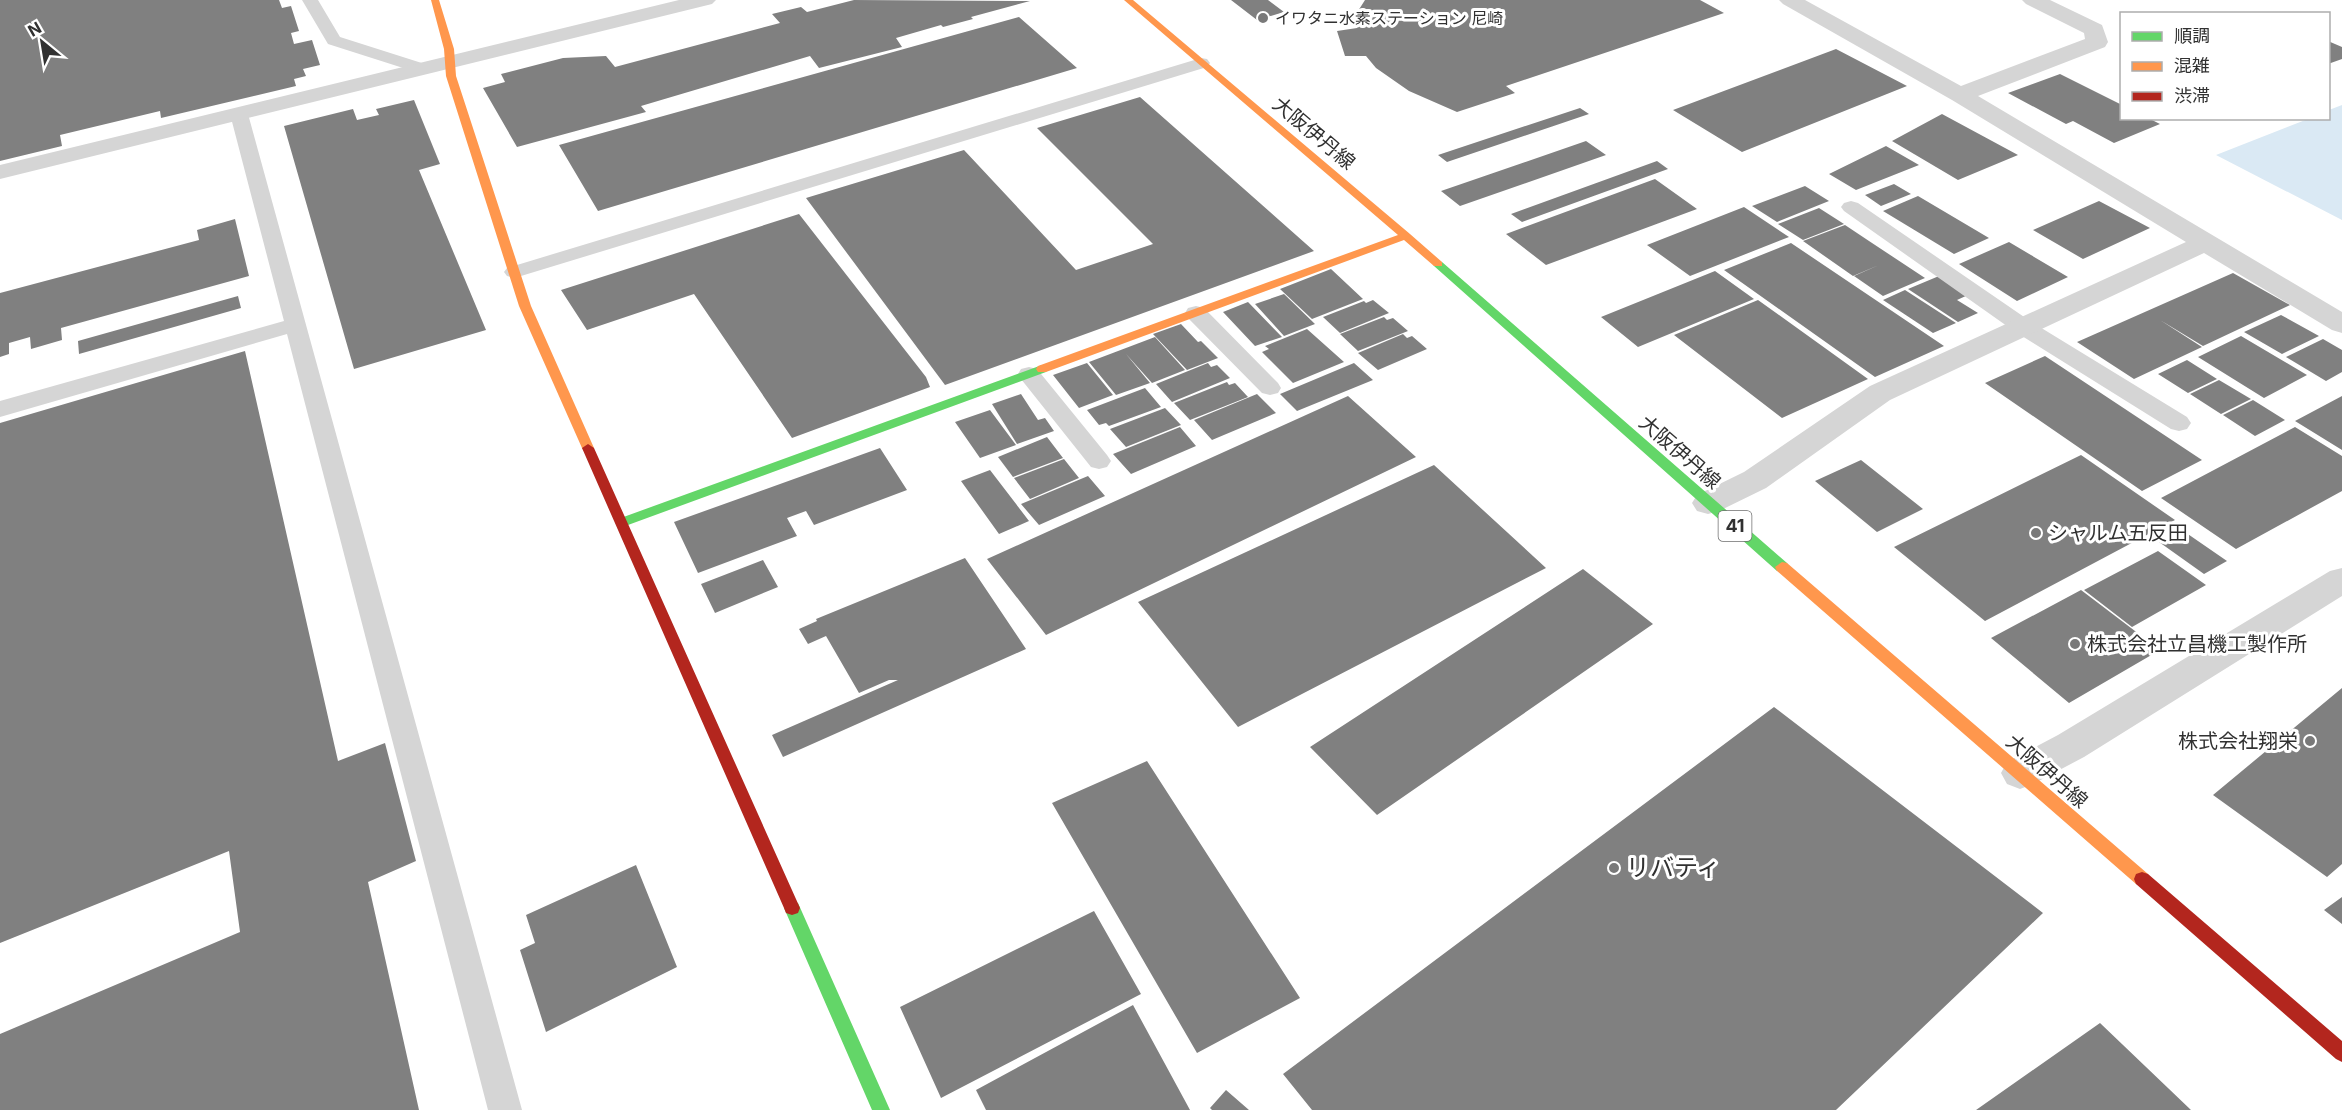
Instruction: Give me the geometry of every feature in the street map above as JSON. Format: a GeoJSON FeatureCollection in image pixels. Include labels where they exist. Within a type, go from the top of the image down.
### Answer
{"type":"FeatureCollection","features":[{"type":"Feature","properties":{"kind":"street"},"geometry":{"type":"LineString","coordinates":[[435,0],[449,49],[451,76],[525,306],[623,522],[881,1110]]}},
{"type":"Feature","properties":{"kind":"street"},"geometry":{"type":"LineString","coordinates":[[0,172],[705,0]]}},
{"type":"Feature","properties":{"kind":"street","name":"大阪伊丹線"},"geometry":{"type":"LineString","coordinates":[[1128,0],[1406,236],[1708,503],[2342,1053]]}},
{"type":"Feature","properties":{"kind":"street"},"geometry":{"type":"LineString","coordinates":[[1790,0],[1960,95],[2342,324]]}},
{"type":"Feature","properties":{"kind":"street"},"geometry":{"type":"LineString","coordinates":[[1960,95],[2097,42],[2094,30],[2033,0]]}},
{"type":"Feature","properties":{"kind":"street"},"geometry":{"type":"LineString","coordinates":[[623,522],[1406,236]]}},
{"type":"Feature","properties":{"kind":"street"},"geometry":{"type":"LineString","coordinates":[[1708,503],[1755,480],[1880,393],[2182,252],[2206,243]]}},
{"type":"Feature","properties":{"kind":"street"},"geometry":{"type":"LineString","coordinates":[[2019,773],[2071,746],[2342,580]]}},
{"type":"Feature","properties":{"kind":"lane"},"geometry":{"type":"LineString","coordinates":[[310,0],[334,40],[422,69]]}},
{"type":"Feature","properties":{"kind":"lane"},"geometry":{"type":"LineString","coordinates":[[514,272],[1200,63]]}},
{"type":"Feature","properties":{"kind":"lane"},"geometry":{"type":"LineString","coordinates":[[239,114],[505,1110]]}},
{"type":"Feature","properties":{"kind":"lane"},"geometry":{"type":"LineString","coordinates":[[1851,207],[2022,326],[2179,423]]}},
{"type":"Feature","properties":{"kind":"lane"},"geometry":{"type":"LineString","coordinates":[[1196,313],[1270,388]]}},
{"type":"Feature","properties":{"kind":"lane"},"geometry":{"type":"LineString","coordinates":[[0,409],[295,325]]}},
{"type":"Feature","properties":{"kind":"lane"},"geometry":{"type":"LineString","coordinates":[[1029,374],[1099,461]]}},
{"type":"Feature","properties":{"kind":"shaded area"},"geometry":{"type":"Polygon","coordinates":[[[2342,105],[2342,220],[2216,155],[2305,120],[2330,120],[2330,110],[2342,105]]]}},
{"type":"Feature","properties":{"kind":"building"},"geometry":{"type":"Polygon","coordinates":[[[0,0],[279,0],[282,8],[291,6],[299,31],[291,33],[294,44],[312,40],[320,65],[303,69],[306,76],[294,79],[296,86],[161,118],[160,111],[60,135],[62,146],[0,161],[0,0]]]}},
{"type":"Feature","properties":{"kind":"building"},"geometry":{"type":"Polygon","coordinates":[[[854,0],[1030,1],[971,17],[973,19],[943,27],[941,25],[896,38],[902,47],[819,68],[810,56],[641,106],[646,112],[517,147],[483,88],[505,82],[501,74],[563,58],[606,56],[615,67],[780,23],[772,14],[801,7],[807,12],[854,0]]]}},
{"type":"Feature","properties":{"kind":"building"},"geometry":{"type":"Polygon","coordinates":[[[1231,0],[1268,0],[1284,12],[1257,20],[1231,0]]]}},
{"type":"Feature","properties":{"kind":"building"},"geometry":{"type":"Polygon","coordinates":[[[1365,0],[1700,0],[1724,13],[1506,86],[1515,93],[1457,112],[1409,91],[1376,68],[1366,56],[1345,56],[1337,31],[1357,28],[1358,11],[1365,0]]]}},
{"type":"Feature","properties":{"kind":"building"},"geometry":{"type":"Polygon","coordinates":[[[1019,17],[1077,68],[598,211],[559,145],[1019,17]]]}},
{"type":"Feature","properties":{"kind":"building"},"geometry":{"type":"Polygon","coordinates":[[[2330,42],[2342,47],[2342,59],[2330,63],[2330,42]]]}},
{"type":"Feature","properties":{"kind":"building"},"geometry":{"type":"Polygon","coordinates":[[[1836,49],[1907,86],[1742,152],[1673,110],[1836,49]]]}},
{"type":"Feature","properties":{"kind":"building"},"geometry":{"type":"Polygon","coordinates":[[[2060,74],[2120,104],[2120,120],[2152,120],[2160,124],[2114,143],[2073,121],[2066,124],[2008,93],[2060,74]]]}},
{"type":"Feature","properties":{"kind":"building"},"geometry":{"type":"Polygon","coordinates":[[[1140,97],[1314,251],[945,385],[806,198],[964,150],[1076,270],[1153,244],[1037,128],[1140,97]]]}},
{"type":"Feature","properties":{"kind":"building"},"geometry":{"type":"Polygon","coordinates":[[[414,100],[440,164],[419,170],[486,330],[354,369],[284,126],[353,109],[357,120],[379,115],[376,109],[414,100]]]}},
{"type":"Feature","properties":{"kind":"building"},"geometry":{"type":"Polygon","coordinates":[[[1580,108],[1589,114],[1447,162],[1438,155],[1580,108]]]}},
{"type":"Feature","properties":{"kind":"building"},"geometry":{"type":"Polygon","coordinates":[[[1942,114],[2018,155],[1958,180],[1892,141],[1942,114]]]}},
{"type":"Feature","properties":{"kind":"building"},"geometry":{"type":"Polygon","coordinates":[[[1586,141],[1606,155],[1460,206],[1441,191],[1586,141]]]}},
{"type":"Feature","properties":{"kind":"building"},"geometry":{"type":"Polygon","coordinates":[[[1886,146],[1919,165],[1856,190],[1829,174],[1886,146]]]}},
{"type":"Feature","properties":{"kind":"building"},"geometry":{"type":"Polygon","coordinates":[[[1657,161],[1668,169],[1522,222],[1511,214],[1657,161]]]}},
{"type":"Feature","properties":{"kind":"building"},"geometry":{"type":"Polygon","coordinates":[[[1655,179],[1697,209],[1546,265],[1506,234],[1655,179]]]}},
{"type":"Feature","properties":{"kind":"building"},"geometry":{"type":"Polygon","coordinates":[[[1894,184],[1911,194],[1881,206],[1865,195],[1894,184]]]}},
{"type":"Feature","properties":{"kind":"building"},"geometry":{"type":"Polygon","coordinates":[[[1805,186],[1829,201],[1777,222],[1752,206],[1805,186]]]}},
{"type":"Feature","properties":{"kind":"building"},"geometry":{"type":"Polygon","coordinates":[[[1918,196],[1989,238],[1954,254],[1883,211],[1918,196]]]}},
{"type":"Feature","properties":{"kind":"building"},"geometry":{"type":"Polygon","coordinates":[[[2099,201],[2150,228],[2083,259],[2033,230],[2099,201]]]}},
{"type":"Feature","properties":{"kind":"building"},"geometry":{"type":"Polygon","coordinates":[[[1744,207],[1789,237],[1690,276],[1647,245],[1744,207]]]}},
{"type":"Feature","properties":{"kind":"building"},"geometry":{"type":"Polygon","coordinates":[[[1819,208],[1844,224],[1803,240],[1778,224],[1819,208]]]}},
{"type":"Feature","properties":{"kind":"building"},"geometry":{"type":"Polygon","coordinates":[[[799,214],[926,377],[930,387],[792,438],[694,294],[587,330],[561,290],[799,214]]]}},
{"type":"Feature","properties":{"kind":"building"},"geometry":{"type":"Polygon","coordinates":[[[235,219],[249,276],[61,328],[62,340],[31,349],[30,337],[9,343],[9,354],[0,357],[0,293],[199,240],[197,230],[235,219]]]}},
{"type":"Feature","properties":{"kind":"building"},"geometry":{"type":"Polygon","coordinates":[[[1845,225],[1925,278],[1883,296],[1854,276],[1879,265],[1853,276],[1803,241],[1845,225]]]}},
{"type":"Feature","properties":{"kind":"building"},"geometry":{"type":"Polygon","coordinates":[[[2009,242],[2068,277],[2017,301],[1959,264],[2009,242]]]}},
{"type":"Feature","properties":{"kind":"building"},"geometry":{"type":"Polygon","coordinates":[[[1791,243],[1944,346],[1875,377],[1724,270],[1791,243]]]}},
{"type":"Feature","properties":{"kind":"building"},"geometry":{"type":"Polygon","coordinates":[[[1331,269],[1363,299],[1312,319],[1280,289],[1331,269]]]}},
{"type":"Feature","properties":{"kind":"building"},"geometry":{"type":"Polygon","coordinates":[[[1715,271],[1754,299],[1638,347],[1601,317],[1715,271]]]}},
{"type":"Feature","properties":{"kind":"building"},"geometry":{"type":"Polygon","coordinates":[[[2233,273],[2290,305],[2203,346],[2160,320],[2202,347],[2134,379],[2077,342],[2233,273]]]}},
{"type":"Feature","properties":{"kind":"building"},"geometry":{"type":"Polygon","coordinates":[[[1939,276],[1968,295],[1957,300],[1978,313],[1958,322],[1908,289],[1939,276]]]}},
{"type":"Feature","properties":{"kind":"building"},"geometry":{"type":"Polygon","coordinates":[[[1905,290],[1956,323],[1933,333],[1883,300],[1905,290]]]}},
{"type":"Feature","properties":{"kind":"building"},"geometry":{"type":"Polygon","coordinates":[[[1284,294],[1315,324],[1284,336],[1255,304],[1284,294]]]}},
{"type":"Feature","properties":{"kind":"building"},"geometry":{"type":"Polygon","coordinates":[[[238,296],[241,308],[79,354],[78,341],[238,296]]]}},
{"type":"Feature","properties":{"kind":"building"},"geometry":{"type":"Polygon","coordinates":[[[1373,300],[1389,313],[1340,333],[1323,317],[1364,301],[1366,303],[1373,300]]]}},
{"type":"Feature","properties":{"kind":"building"},"geometry":{"type":"Polygon","coordinates":[[[1758,300],[1868,379],[1782,418],[1674,335],[1758,300]]]}},
{"type":"Feature","properties":{"kind":"building"},"geometry":{"type":"Polygon","coordinates":[[[1248,302],[1282,337],[1255,346],[1223,312],[1248,302]]]}},
{"type":"Feature","properties":{"kind":"building"},"geometry":{"type":"Polygon","coordinates":[[[2281,315],[2319,336],[2282,354],[2244,332],[2281,315]]]}},
{"type":"Feature","properties":{"kind":"building"},"geometry":{"type":"Polygon","coordinates":[[[1384,317],[1387,320],[1393,318],[1408,331],[1358,351],[1340,334],[1384,317]]]}},
{"type":"Feature","properties":{"kind":"building"},"geometry":{"type":"Polygon","coordinates":[[[1181,324],[1218,358],[1187,370],[1153,334],[1181,324]]]}},
{"type":"Feature","properties":{"kind":"building"},"geometry":{"type":"Polygon","coordinates":[[[1307,329],[1344,362],[1293,383],[1262,352],[1269,349],[1265,346],[1307,329]]]}},
{"type":"Feature","properties":{"kind":"building"},"geometry":{"type":"Polygon","coordinates":[[[1403,334],[1407,338],[1412,336],[1427,349],[1378,370],[1358,353],[1403,334]]]}},
{"type":"Feature","properties":{"kind":"building"},"geometry":{"type":"Polygon","coordinates":[[[2241,336],[2307,375],[2264,398],[2198,357],[2241,336]]]}},
{"type":"Feature","properties":{"kind":"building"},"geometry":{"type":"Polygon","coordinates":[[[1155,337],[1185,370],[1152,383],[1126,354],[1150,383],[1116,395],[1089,362],[1155,337]]]}},
{"type":"Feature","properties":{"kind":"building"},"geometry":{"type":"Polygon","coordinates":[[[2323,339],[2342,350],[2342,372],[2326,381],[2286,357],[2323,339]]]}},
{"type":"Feature","properties":{"kind":"building"},"geometry":{"type":"Polygon","coordinates":[[[245,351],[338,761],[385,743],[416,861],[368,882],[419,1110],[0,1110],[0,1034],[240,932],[229,851],[0,943],[0,423],[245,351]]]}},
{"type":"Feature","properties":{"kind":"building"},"geometry":{"type":"Polygon","coordinates":[[[2045,356],[2202,460],[2142,491],[1985,383],[2045,356]]]}},
{"type":"Feature","properties":{"kind":"building"},"geometry":{"type":"Polygon","coordinates":[[[2187,360],[2217,379],[2188,393],[2158,374],[2187,360]]]}},
{"type":"Feature","properties":{"kind":"building"},"geometry":{"type":"Polygon","coordinates":[[[1087,363],[1113,395],[1079,408],[1053,375],[1087,363]]]}},
{"type":"Feature","properties":{"kind":"building"},"geometry":{"type":"Polygon","coordinates":[[[1208,363],[1211,367],[1217,365],[1230,378],[1172,402],[1156,384],[1208,363]]]}},
{"type":"Feature","properties":{"kind":"building"},"geometry":{"type":"Polygon","coordinates":[[[1354,363],[1373,380],[1297,411],[1280,394],[1354,363]]]}},
{"type":"Feature","properties":{"kind":"building"},"geometry":{"type":"Polygon","coordinates":[[[2219,380],[2251,399],[2221,414],[2190,394],[2219,380]]]}},
{"type":"Feature","properties":{"kind":"building"},"geometry":{"type":"Polygon","coordinates":[[[1227,382],[1229,385],[1235,383],[1248,397],[1190,420],[1174,403],[1227,382]]]}},
{"type":"Feature","properties":{"kind":"building"},"geometry":{"type":"Polygon","coordinates":[[[1145,388],[1161,407],[1109,426],[1106,423],[1099,425],[1087,410],[1145,388]]]}},
{"type":"Feature","properties":{"kind":"building"},"geometry":{"type":"Polygon","coordinates":[[[1021,394],[1038,420],[1045,418],[1054,431],[1017,444],[992,404],[1021,394]]]}},
{"type":"Feature","properties":{"kind":"building"},"geometry":{"type":"Polygon","coordinates":[[[1257,394],[1276,413],[1212,440],[1194,420],[1257,394]]]}},
{"type":"Feature","properties":{"kind":"building"},"geometry":{"type":"Polygon","coordinates":[[[1348,396],[1416,457],[1046,635],[987,559],[1348,396]]]}},
{"type":"Feature","properties":{"kind":"building"},"geometry":{"type":"Polygon","coordinates":[[[2342,396],[2342,450],[2295,421],[2342,396]]]}},
{"type":"Feature","properties":{"kind":"building"},"geometry":{"type":"Polygon","coordinates":[[[2253,400],[2285,420],[2255,436],[2223,415],[2253,400]]]}},
{"type":"Feature","properties":{"kind":"building"},"geometry":{"type":"Polygon","coordinates":[[[1165,408],[1181,425],[1126,447],[1110,429],[1165,408]]]}},
{"type":"Feature","properties":{"kind":"building"},"geometry":{"type":"Polygon","coordinates":[[[990,410],[1016,445],[980,458],[955,422],[990,410]]]}},
{"type":"Feature","properties":{"kind":"building"},"geometry":{"type":"Polygon","coordinates":[[[1180,427],[1196,446],[1131,474],[1113,454],[1180,427]]]}},
{"type":"Feature","properties":{"kind":"building"},"geometry":{"type":"Polygon","coordinates":[[[2295,427],[2342,456],[2342,491],[2236,549],[2161,498],[2295,427]]]}},
{"type":"Feature","properties":{"kind":"building"},"geometry":{"type":"Polygon","coordinates":[[[1047,437],[1063,458],[1013,477],[998,457],[1047,437]]]}},
{"type":"Feature","properties":{"kind":"building"},"geometry":{"type":"Polygon","coordinates":[[[880,448],[907,490],[814,525],[806,511],[787,518],[797,536],[698,573],[674,522],[880,448]]]}},
{"type":"Feature","properties":{"kind":"building","name":"シャルム五反田"},"geometry":{"type":"Polygon","coordinates":[[[2081,455],[2175,520],[1985,621],[1894,547],[2081,455]]]}},
{"type":"Feature","properties":{"kind":"building"},"geometry":{"type":"Polygon","coordinates":[[[1064,459],[1079,478],[1030,499],[1014,478],[1064,459]]]}},
{"type":"Feature","properties":{"kind":"building"},"geometry":{"type":"Polygon","coordinates":[[[1861,460],[1923,509],[1877,532],[1815,481],[1861,460]]]}},
{"type":"Feature","properties":{"kind":"building"},"geometry":{"type":"Polygon","coordinates":[[[1434,465],[1546,568],[1238,727],[1138,602],[1434,465]]]}},
{"type":"Feature","properties":{"kind":"building"},"geometry":{"type":"Polygon","coordinates":[[[990,470],[1029,521],[999,534],[961,481],[990,470]]]}},
{"type":"Feature","properties":{"kind":"building"},"geometry":{"type":"Polygon","coordinates":[[[1088,476],[1105,496],[1039,525],[1021,504],[1088,476]]]}},
{"type":"Feature","properties":{"kind":"building"},"geometry":{"type":"Polygon","coordinates":[[[2182,530],[2227,561],[2204,574],[2159,542],[2182,530]]]}},
{"type":"Feature","properties":{"kind":"building"},"geometry":{"type":"Polygon","coordinates":[[[2158,551],[2206,585],[2132,627],[2084,590],[2158,551]]]}},
{"type":"Feature","properties":{"kind":"building"},"geometry":{"type":"Polygon","coordinates":[[[965,558],[1026,649],[783,757],[772,735],[898,680],[889,680],[859,693],[826,636],[808,644],[799,629],[817,621],[816,619],[965,558]]]}},
{"type":"Feature","properties":{"kind":"building"},"geometry":{"type":"Polygon","coordinates":[[[763,560],[778,587],[715,613],[701,584],[763,560]]]}},
{"type":"Feature","properties":{"kind":"building"},"geometry":{"type":"Polygon","coordinates":[[[1583,569],[1653,624],[1377,815],[1310,747],[1583,569]]]}},
{"type":"Feature","properties":{"kind":"building","name":"株式会社立昌機工製作所"},"geometry":{"type":"Polygon","coordinates":[[[2081,590],[2160,650],[2069,703],[1991,638],[2081,590]]]}},
{"type":"Feature","properties":{"kind":"building","name":"株式会社翔栄"},"geometry":{"type":"Polygon","coordinates":[[[2342,688],[2342,864],[2327,877],[2213,795],[2342,688]]]}},
{"type":"Feature","properties":{"kind":"building"},"geometry":{"type":"Polygon","coordinates":[[[1774,707],[2043,913],[1836,1110],[1312,1110],[1283,1074],[1774,707]]]}},
{"type":"Feature","properties":{"kind":"building"},"geometry":{"type":"Polygon","coordinates":[[[1147,761],[1300,998],[1197,1053],[1052,803],[1147,761]]]}},
{"type":"Feature","properties":{"kind":"building"},"geometry":{"type":"Polygon","coordinates":[[[636,865],[677,967],[546,1032],[520,950],[535,943],[526,915],[636,865]]]}},
{"type":"Feature","properties":{"kind":"building"},"geometry":{"type":"Polygon","coordinates":[[[2342,897],[2342,924],[2324,910],[2342,897]]]}},
{"type":"Feature","properties":{"kind":"building"},"geometry":{"type":"Polygon","coordinates":[[[1094,911],[1141,994],[941,1098],[900,1007],[1094,911]]]}},
{"type":"Feature","properties":{"kind":"building"},"geometry":{"type":"Polygon","coordinates":[[[1133,1005],[1190,1110],[986,1110],[976,1090],[1133,1005]]]}},
{"type":"Feature","properties":{"kind":"building"},"geometry":{"type":"Polygon","coordinates":[[[2100,1023],[2191,1110],[1976,1110],[2100,1023]]]}},
{"type":"Feature","properties":{"kind":"building"},"geometry":{"type":"Polygon","coordinates":[[[1226,1090],[1249,1110],[1212,1110],[1210,1108],[1226,1090]]]}},
{"type":"Feature","properties":{"kind":"traffic: fast"},"geometry":{"type":"LineString","coordinates":[[1438,264],[1782,567]]}},
{"type":"Feature","properties":{"kind":"traffic: fast"},"geometry":{"type":"LineString","coordinates":[[623,522],[1042,369]]}},
{"type":"Feature","properties":{"kind":"traffic: fast"},"geometry":{"type":"LineString","coordinates":[[792,908],[881,1110]]}},
{"type":"Feature","properties":{"kind":"traffic: slow"},"geometry":{"type":"LineString","coordinates":[[435,0],[449,49],[451,76],[525,306],[588,448]]}},
{"type":"Feature","properties":{"kind":"traffic: slow"},"geometry":{"type":"LineString","coordinates":[[1128,0],[1438,264]]}},
{"type":"Feature","properties":{"kind":"traffic: slow"},"geometry":{"type":"LineString","coordinates":[[1042,369],[1406,236]]}},
{"type":"Feature","properties":{"kind":"traffic: slow"},"geometry":{"type":"LineString","coordinates":[[1782,567],[2142,879]]}},
{"type":"Feature","properties":{"kind":"traffic: jam"},"geometry":{"type":"LineString","coordinates":[[588,448],[792,908]]}},
{"type":"Feature","properties":{"kind":"traffic: jam"},"geometry":{"type":"LineString","coordinates":[[2142,879],[2342,1053]]}},
{"type":"Feature","properties":{"kind":"place","name":"イワタニ水素ステーション 尼崎"},"geometry":{"type":"Point","coordinates":[1263,18]}},
{"type":"Feature","properties":{"kind":"place","name":"シャルム五反田"},"geometry":{"type":"Point","coordinates":[2036,533]}},
{"type":"Feature","properties":{"kind":"place","name":"株式会社立昌機工製作所"},"geometry":{"type":"Point","coordinates":[2075,644]}},
{"type":"Feature","properties":{"kind":"place","name":"株式会社翔栄"},"geometry":{"type":"Point","coordinates":[2310,741]}},
{"type":"Feature","properties":{"kind":"place","name":"リバティ"},"geometry":{"type":"Point","coordinates":[1614,868]}}]}
